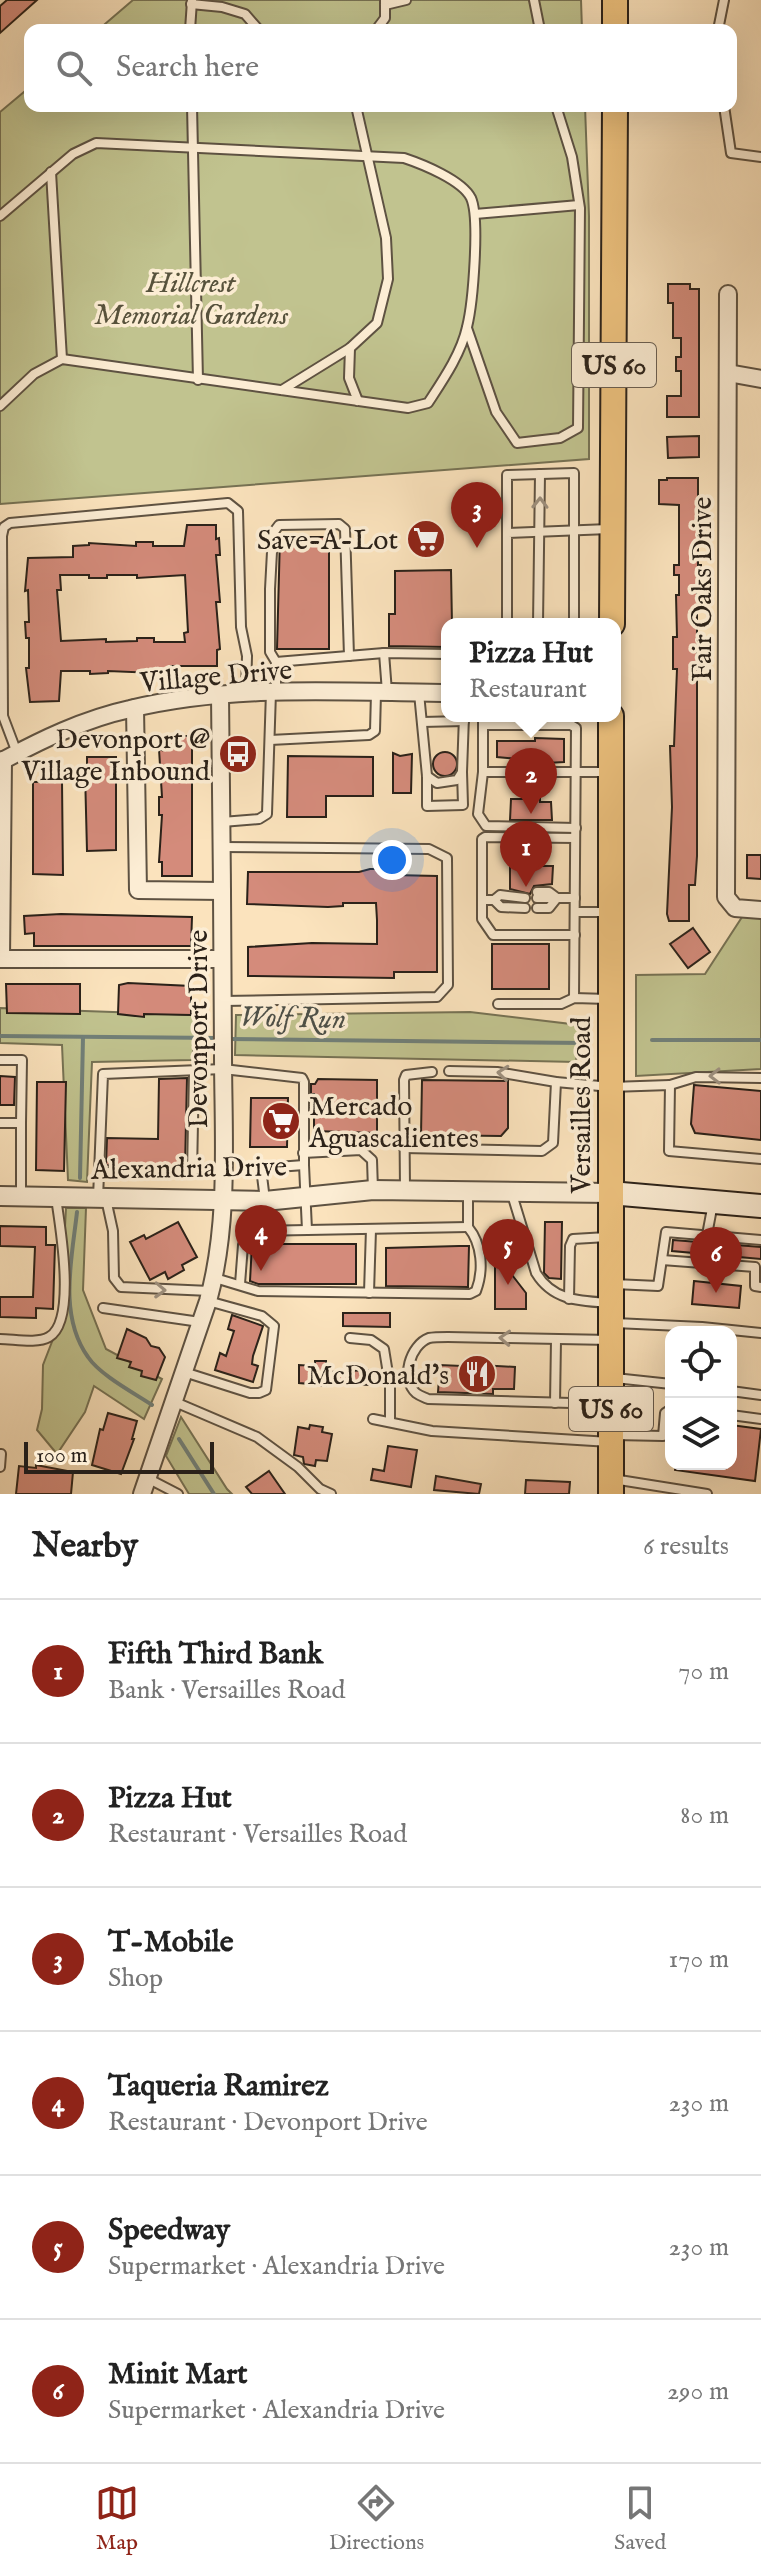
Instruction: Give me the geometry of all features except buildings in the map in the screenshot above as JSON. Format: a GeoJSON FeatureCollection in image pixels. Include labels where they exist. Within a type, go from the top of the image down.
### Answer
{"type":"FeatureCollection","features":[{"type":"Feature","properties":{"kind":"main road"},"geometry":{"type":"LineString","coordinates":[[615,0],[615,24]]}},
{"type":"Feature","properties":{"kind":"main road","name":"US 60"},"geometry":{"type":"LineString","coordinates":[[612,618],[615,112]]}},
{"type":"Feature","properties":{"kind":"main road","name":"Versailles Road"},"geometry":{"type":"LineString","coordinates":[[611,722],[611,1486]]}},
{"type":"Feature","properties":{"kind":"main road","name":"Alexandria Drive"},"geometry":{"type":"LineString","coordinates":[[610,1193],[761,1206]]}},
{"type":"Feature","properties":{"kind":"street","name":"Fair Oaks Drive"},"geometry":{"type":"LineString","coordinates":[[728,294],[726,897],[735,908],[761,910]]}},
{"type":"Feature","properties":{"kind":"street"},"geometry":{"type":"LineString","coordinates":[[728,373],[761,379]]}},
{"type":"Feature","properties":{"kind":"street","name":"Village Drive"},"geometry":{"type":"LineString","coordinates":[[6,758],[63,731],[135,708],[220,695],[246,692],[441,693]]}},
{"type":"Feature","properties":{"kind":"street","name":"Devonport Drive"},"geometry":{"type":"LineString","coordinates":[[146,1487],[212,1290],[222,1201],[220,695]]}},
{"type":"Feature","properties":{"kind":"street"},"geometry":{"type":"LineString","coordinates":[[135,708],[138,890],[222,891]]}},
{"type":"Feature","properties":{"kind":"street"},"geometry":{"type":"LineString","coordinates":[[6,758],[1,959],[222,959]]}},
{"type":"Feature","properties":{"kind":"street","name":"Alexandria Drive"},"geometry":{"type":"LineString","coordinates":[[0,1196],[265,1201],[306,1195],[405,1189],[610,1193]]}},
{"type":"Feature","properties":{"kind":"lane"},"geometry":{"type":"LineString","coordinates":[[380,24],[385,18],[385,3],[406,0]]}},
{"type":"Feature","properties":{"kind":"lane"},"geometry":{"type":"LineString","coordinates":[[534,0],[539,24]]}},
{"type":"Feature","properties":{"kind":"lane"},"geometry":{"type":"LineString","coordinates":[[719,24],[724,0]]}},
{"type":"Feature","properties":{"kind":"lane"},"geometry":{"type":"LineString","coordinates":[[190,24],[192,2],[245,14],[254,24]]}},
{"type":"Feature","properties":{"kind":"lane"},"geometry":{"type":"LineString","coordinates":[[192,112],[198,380]]}},
{"type":"Feature","properties":{"kind":"lane"},"geometry":{"type":"LineString","coordinates":[[282,390],[350,348],[377,323],[388,279],[386,238],[357,112]]}},
{"type":"Feature","properties":{"kind":"lane"},"geometry":{"type":"LineString","coordinates":[[467,328],[496,412],[517,443],[560,438],[578,428],[579,205],[572,157],[558,112]]}},
{"type":"Feature","properties":{"kind":"lane"},"geometry":{"type":"LineString","coordinates":[[725,112],[731,153],[761,157]]}},
{"type":"Feature","properties":{"kind":"lane"},"geometry":{"type":"LineString","coordinates":[[0,216],[73,154],[96,143],[404,158],[434,168],[470,196],[477,224],[467,328],[449,371],[428,403],[408,408],[62,359],[34,374],[0,406]]}},
{"type":"Feature","properties":{"kind":"lane"},"geometry":{"type":"LineString","coordinates":[[51,172],[62,359]]}},
{"type":"Feature","properties":{"kind":"lane"},"geometry":{"type":"LineString","coordinates":[[475,214],[579,205]]}},
{"type":"Feature","properties":{"kind":"lane"},"geometry":{"type":"LineString","coordinates":[[350,348],[349,378],[358,401]]}},
{"type":"Feature","properties":{"kind":"lane"},"geometry":{"type":"LineString","coordinates":[[507,618],[507,475],[574,473],[574,618]]}},
{"type":"Feature","properties":{"kind":"lane"},"geometry":{"type":"LineString","coordinates":[[538,618],[540,474]]}},
{"type":"Feature","properties":{"kind":"lane"},"geometry":{"type":"LineString","coordinates":[[6,758],[2,536],[4,527],[10,523],[228,503],[234,505],[238,511],[241,627],[247,656],[246,692]]}},
{"type":"Feature","properties":{"kind":"lane"},"geometry":{"type":"LineString","coordinates":[[221,822],[259,819],[267,814],[276,662],[270,652],[270,589],[273,533],[279,525],[339,524],[345,529],[349,656]]}},
{"type":"Feature","properties":{"kind":"lane"},"geometry":{"type":"LineString","coordinates":[[507,533],[614,529]]}},
{"type":"Feature","properties":{"kind":"lane"},"geometry":{"type":"LineString","coordinates":[[276,662],[384,653],[441,654]]}},
{"type":"Feature","properties":{"kind":"lane"},"geometry":{"type":"LineString","coordinates":[[270,740],[369,735],[375,731],[382,692],[384,653]]}},
{"type":"Feature","properties":{"kind":"lane"},"geometry":{"type":"LineString","coordinates":[[419,693],[427,806],[463,805],[464,722]]}},
{"type":"Feature","properties":{"kind":"lane"},"geometry":{"type":"LineString","coordinates":[[422,722],[441,721]]}},
{"type":"Feature","properties":{"kind":"lane"},"geometry":{"type":"LineString","coordinates":[[483,722],[483,772],[478,814],[486,826],[576,833]]}},
{"type":"Feature","properties":{"kind":"lane"},"geometry":{"type":"LineString","coordinates":[[518,722],[571,725],[576,728],[574,998]]}},
{"type":"Feature","properties":{"kind":"lane"},"geometry":{"type":"LineString","coordinates":[[427,776],[437,783],[447,783],[457,780],[462,772]]}},
{"type":"Feature","properties":{"kind":"lane"},"geometry":{"type":"LineString","coordinates":[[483,772],[610,772]]}},
{"type":"Feature","properties":{"kind":"lane"},"geometry":{"type":"LineString","coordinates":[[575,935],[493,935],[482,919],[482,839],[576,833]]}},
{"type":"Feature","properties":{"kind":"lane"},"geometry":{"type":"LineString","coordinates":[[221,847],[429,849],[447,858],[448,985],[437,997],[223,1001]]}},
{"type":"Feature","properties":{"kind":"lane"},"geometry":{"type":"LineString","coordinates":[[537,895],[549,892],[557,898],[575,898]]}},
{"type":"Feature","properties":{"kind":"lane"},"geometry":{"type":"LineString","coordinates":[[482,900],[497,898],[525,899],[501,907],[497,898]]}},
{"type":"Feature","properties":{"kind":"lane"},"geometry":{"type":"LineString","coordinates":[[537,908],[549,908],[557,898]]}},
{"type":"Feature","properties":{"kind":"lane"},"geometry":{"type":"LineString","coordinates":[[575,912],[609,912]]}},
{"type":"Feature","properties":{"kind":"lane"},"geometry":{"type":"LineString","coordinates":[[498,1004],[561,1004],[574,998],[609,999]]}},
{"type":"Feature","properties":{"kind":"lane"},"geometry":{"type":"LineString","coordinates":[[0,1060],[22,1060],[21,1197]]}},
{"type":"Feature","properties":{"kind":"lane"},"geometry":{"type":"LineString","coordinates":[[307,1230],[302,1078],[223,1069],[103,1074],[99,1172],[102,1198],[113,1231],[114,1278],[121,1287],[212,1290],[240,1284],[258,1291],[470,1294],[476,1291],[479,1283],[480,1250],[468,1227],[468,1190]]}},
{"type":"Feature","properties":{"kind":"lane"},"geometry":{"type":"LineString","coordinates":[[449,1071],[497,1072],[611,1087],[670,1085],[696,1077],[761,1078]]}},
{"type":"Feature","properties":{"kind":"lane"},"geometry":{"type":"LineString","coordinates":[[99,1172],[192,1173],[194,1072]]}},
{"type":"Feature","properties":{"kind":"lane"},"geometry":{"type":"LineString","coordinates":[[405,1189],[404,1080],[406,1075],[415,1072],[432,1072]]}},
{"type":"Feature","properties":{"kind":"lane"},"geometry":{"type":"LineString","coordinates":[[404,1148],[542,1151],[553,1143],[556,1082]]}},
{"type":"Feature","properties":{"kind":"lane"},"geometry":{"type":"LineString","coordinates":[[670,1085],[669,1151],[761,1159]]}},
{"type":"Feature","properties":{"kind":"lane"},"geometry":{"type":"LineString","coordinates":[[0,1123],[21,1123]]}},
{"type":"Feature","properties":{"kind":"lane"},"geometry":{"type":"LineString","coordinates":[[303,1153],[361,1150],[372,1160],[373,1190]]}},
{"type":"Feature","properties":{"kind":"lane"},"geometry":{"type":"LineString","coordinates":[[265,1201],[264,1168],[304,1165]]}},
{"type":"Feature","properties":{"kind":"lane"},"geometry":{"type":"LineString","coordinates":[[510,1190],[536,1273],[543,1285],[569,1299],[610,1312],[761,1333]]}},
{"type":"Feature","properties":{"kind":"lane"},"geometry":{"type":"LineString","coordinates":[[0,1339],[43,1340],[53,1335],[60,1324],[64,1296],[63,1244],[56,1198]]}},
{"type":"Feature","properties":{"kind":"lane"},"geometry":{"type":"LineString","coordinates":[[707,1235],[713,1202]]}},
{"type":"Feature","properties":{"kind":"lane"},"geometry":{"type":"LineString","coordinates":[[240,1284],[243,1245],[252,1231],[468,1227]]}},
{"type":"Feature","properties":{"kind":"lane"},"geometry":{"type":"LineString","coordinates":[[369,1293],[371,1229]]}},
{"type":"Feature","properties":{"kind":"lane"},"geometry":{"type":"LineString","coordinates":[[611,1404],[428,1399],[415,1392],[409,1380],[408,1364],[427,1338],[556,1340],[658,1286],[666,1232],[761,1240]]}},
{"type":"Feature","properties":{"kind":"lane"},"geometry":{"type":"LineString","coordinates":[[569,1299],[570,1246],[573,1239],[610,1237]]}},
{"type":"Feature","properties":{"kind":"lane"},"geometry":{"type":"LineString","coordinates":[[662,1260],[755,1267],[755,1286],[761,1287]]}},
{"type":"Feature","properties":{"kind":"lane"},"geometry":{"type":"LineString","coordinates":[[184,1372],[250,1393],[266,1390],[274,1326],[262,1316],[212,1290]]}},
{"type":"Feature","properties":{"kind":"lane"},"geometry":{"type":"LineString","coordinates":[[103,1308],[201,1323]]}},
{"type":"Feature","properties":{"kind":"lane"},"geometry":{"type":"LineString","coordinates":[[350,1338],[371,1340],[384,1349],[390,1386],[390,1422]]}},
{"type":"Feature","properties":{"kind":"lane"},"geometry":{"type":"LineString","coordinates":[[555,1403],[556,1340]]}},
{"type":"Feature","properties":{"kind":"lane"},"geometry":{"type":"LineString","coordinates":[[610,1377],[665,1383]]}},
{"type":"Feature","properties":{"kind":"lane"},"geometry":{"type":"LineString","coordinates":[[737,1392],[761,1395]]}},
{"type":"Feature","properties":{"kind":"lane"},"geometry":{"type":"LineString","coordinates":[[175,1402],[257,1437],[298,1467],[320,1489],[331,1494]]}},
{"type":"Feature","properties":{"kind":"lane"},"geometry":{"type":"LineString","coordinates":[[373,1419],[432,1431],[611,1439],[663,1436],[665,1413]]}},
{"type":"Feature","properties":{"kind":"lane"},"geometry":{"type":"LineString","coordinates":[[737,1416],[761,1419]]}},
{"type":"Feature","properties":{"kind":"lane"},"geometry":{"type":"LineString","coordinates":[[0,1467],[1,1454]]}},
{"type":"Feature","properties":{"kind":"lane"},"geometry":{"type":"LineString","coordinates":[[611,1486],[707,1494]]}},
{"type":"Feature","properties":{"kind":"lane"},"geometry":{"type":"LineString","coordinates":[[146,1487],[178,1494]]}},
{"type":"Feature","properties":{"kind":"green space"},"geometry":{"type":"Polygon","coordinates":[[[133,0],[581,0],[582,24],[105,24],[133,0]]]}},
{"type":"Feature","properties":{"kind":"green space","name":"Hillcrest Memorial Gardens"},"geometry":{"type":"Polygon","coordinates":[[[24,92],[24,112],[585,112],[589,216],[589,459],[0,504],[0,112],[24,92]]]}},
{"type":"Feature","properties":{"kind":"green space"},"geometry":{"type":"Polygon","coordinates":[[[761,910],[761,1069],[636,1076],[636,975],[705,974],[746,911],[761,910]]]}},
{"type":"Feature","properties":{"kind":"green space"},"geometry":{"type":"Polygon","coordinates":[[[0,1008],[197,1015],[192,1060],[92,1062],[87,1182],[68,1180],[62,1045],[0,1043],[0,1008]]]}},
{"type":"Feature","properties":{"kind":"green space"},"geometry":{"type":"Polygon","coordinates":[[[470,1012],[579,1025],[576,1062],[235,1055],[236,1015],[470,1012]]]}},
{"type":"Feature","properties":{"kind":"green space"},"geometry":{"type":"Polygon","coordinates":[[[66,1208],[86,1208],[83,1290],[106,1349],[162,1379],[144,1419],[94,1386],[85,1412],[57,1454],[37,1430],[42,1409],[43,1365],[60,1321],[66,1208]]]}},
{"type":"Feature","properties":{"kind":"green space"},"geometry":{"type":"Polygon","coordinates":[[[181,1417],[232,1494],[189,1494],[166,1456],[181,1417]]]}},
{"type":"Feature","properties":{"kind":"waterway","name":"Wolf Run"},"geometry":{"type":"LineString","coordinates":[[0,1036],[219,1038]]}},
{"type":"Feature","properties":{"kind":"waterway"},"geometry":{"type":"LineString","coordinates":[[80,1178],[83,1037]]}},
{"type":"Feature","properties":{"kind":"waterway","name":"Wolf Run"},"geometry":{"type":"LineString","coordinates":[[228,1039],[586,1043]]}},
{"type":"Feature","properties":{"kind":"waterway","name":"Wolf Run"},"geometry":{"type":"LineString","coordinates":[[652,1040],[761,1040]]}},
{"type":"Feature","properties":{"kind":"waterway"},"geometry":{"type":"LineString","coordinates":[[77,1212],[69,1286],[73,1323],[79,1341],[93,1364],[152,1405]]}},
{"type":"Feature","properties":{"kind":"waterway"},"geometry":{"type":"LineString","coordinates":[[179,1439],[214,1494]]}},
{"type":"Feature","properties":{"kind":"place","name":"Save-A-Lot"},"geometry":{"type":"Point","coordinates":[426,539]}},
{"type":"Feature","properties":{"kind":"place","name":"T-Mobile"},"geometry":{"type":"Point","coordinates":[477,548]}},
{"type":"Feature","properties":{"kind":"place","name":"Devonport @ Village Inbound"},"geometry":{"type":"Point","coordinates":[238,754]}},
{"type":"Feature","properties":{"kind":"place","name":"Pizza Hut"},"geometry":{"type":"Point","coordinates":[531,814]}},
{"type":"Feature","properties":{"kind":"place","name":"Fifth Third Bank"},"geometry":{"type":"Point","coordinates":[526,887]}},
{"type":"Feature","properties":{"kind":"place","name":"Mercado Aguascalientes"},"geometry":{"type":"Point","coordinates":[281,1121]}},
{"type":"Feature","properties":{"kind":"place","name":"Taqueria Ramirez"},"geometry":{"type":"Point","coordinates":[261,1271]}},
{"type":"Feature","properties":{"kind":"place","name":"Speedway"},"geometry":{"type":"Point","coordinates":[508,1285]}},
{"type":"Feature","properties":{"kind":"place","name":"Minit Mart"},"geometry":{"type":"Point","coordinates":[716,1293]}},
{"type":"Feature","properties":{"kind":"place","name":"McDonald's"},"geometry":{"type":"Point","coordinates":[477,1374]}}]}
